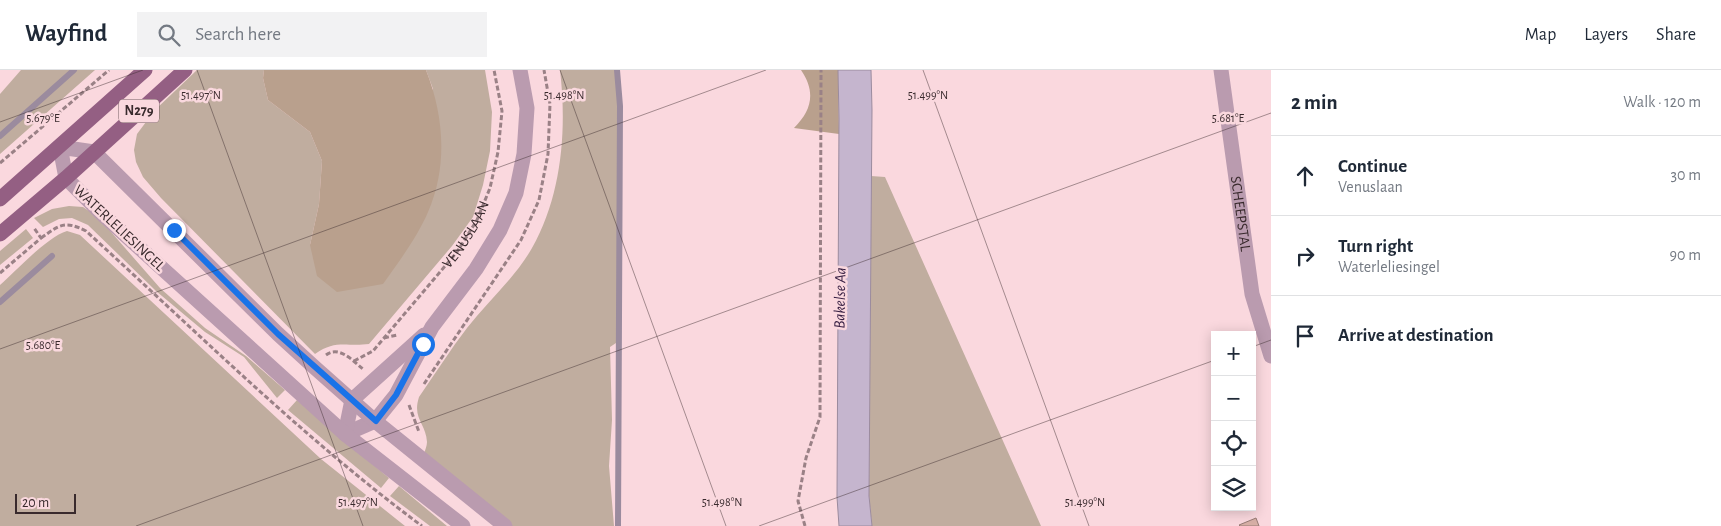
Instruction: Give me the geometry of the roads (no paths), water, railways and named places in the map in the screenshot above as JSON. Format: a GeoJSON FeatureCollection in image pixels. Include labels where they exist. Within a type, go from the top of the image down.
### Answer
{"type":"FeatureCollection","features":[{"type":"Feature","properties":{"kind":"main road","name":"N279"},"geometry":{"type":"LineString","coordinates":[[0,199],[145,70]]}},
{"type":"Feature","properties":{"kind":"main road","name":"N279"},"geometry":{"type":"LineString","coordinates":[[0,234],[66,178],[185,70]]}},
{"type":"Feature","properties":{"kind":"street","name":"VENUSLAAN"},"geometry":{"type":"LineString","coordinates":[[345,434],[376,421],[396,395],[432,327],[476,269],[500,230],[516,192],[524,154],[527,108],[520,70]]}},
{"type":"Feature","properties":{"kind":"street","name":"SCHEEPSTAL"},"geometry":{"type":"LineString","coordinates":[[1222,70],[1252,294],[1271,356]]}},
{"type":"Feature","properties":{"kind":"street"},"geometry":{"type":"LineString","coordinates":[[60,147],[94,152],[278,334],[376,421],[505,526]]}},
{"type":"Feature","properties":{"kind":"street","name":"WATERLELIESINGEL"},"geometry":{"type":"LineString","coordinates":[[60,147],[66,178],[101,213],[345,434],[463,526]]}},
{"type":"Feature","properties":{"kind":"street","name":"VENUSLAAN"},"geometry":{"type":"LineString","coordinates":[[352,400],[432,327]]}},
{"type":"Feature","properties":{"kind":"street"},"geometry":{"type":"LineString","coordinates":[[345,434],[352,400]]}},
{"type":"Feature","properties":{"kind":"water","name":"Bakelse Aa"},"geometry":{"type":"Polygon","coordinates":[[[838,70],[871,70],[869,496],[872,526],[839,526],[837,497],[838,70]]]}},
{"type":"Feature","properties":{"kind":"waterway"},"geometry":{"type":"LineString","coordinates":[[0,136],[74,70]]}},
{"type":"Feature","properties":{"kind":"waterway"},"geometry":{"type":"LineString","coordinates":[[617,70],[620,106],[618,526]]}},
{"type":"Feature","properties":{"kind":"waterway"},"geometry":{"type":"LineString","coordinates":[[0,302],[52,256]]}}]}
